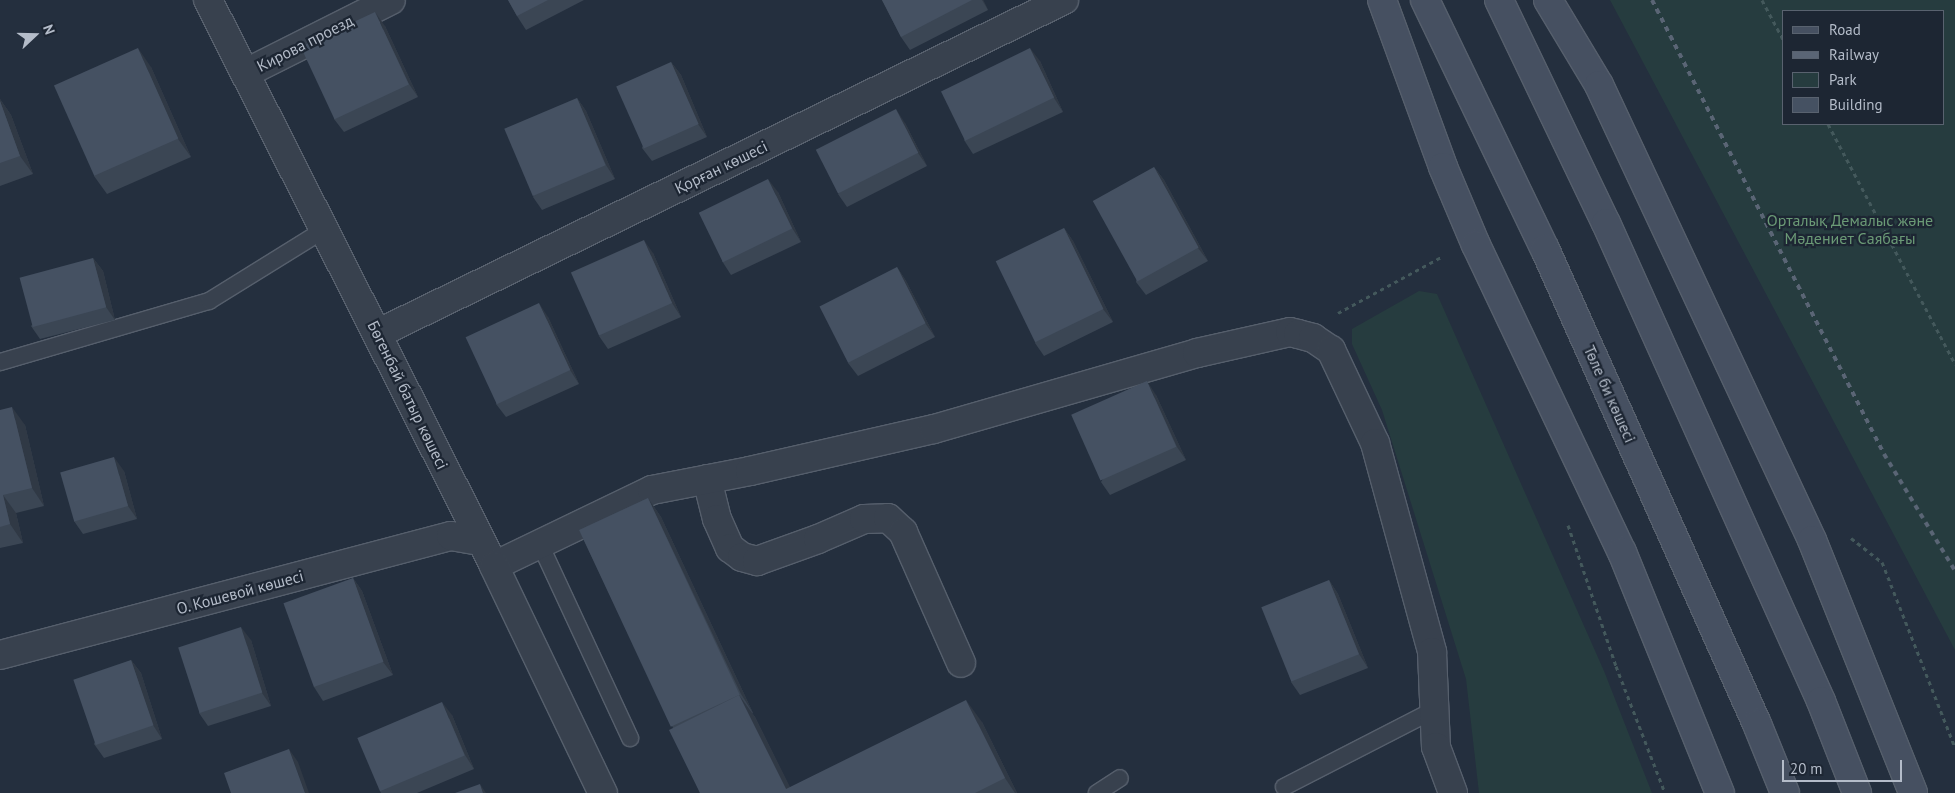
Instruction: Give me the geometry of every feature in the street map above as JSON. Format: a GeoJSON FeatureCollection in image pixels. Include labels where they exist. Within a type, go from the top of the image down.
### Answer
{"type":"FeatureCollection","features":[{"type":"Feature","properties":{"kind":"main road"},"geometry":{"type":"LineString","coordinates":[[1382,0],[1443,167],[1476,245],[1622,552],[1720,793]]}},
{"type":"Feature","properties":{"kind":"main road","name":"Төле би көшесі"},"geometry":{"type":"LineString","coordinates":[[1425,0],[1545,249],[1757,724],[1785,793]]}},
{"type":"Feature","properties":{"kind":"main road"},"geometry":{"type":"LineString","coordinates":[[1499,0],[1606,223],[1821,701],[1856,793]]}},
{"type":"Feature","properties":{"kind":"main road"},"geometry":{"type":"LineString","coordinates":[[1548,0],[1599,85],[1808,531],[1913,793]]}},
{"type":"Feature","properties":{"kind":"street","name":"Бөгенбай батыр көшесі"},"geometry":{"type":"LineString","coordinates":[[208,0],[494,566],[603,793]]}},
{"type":"Feature","properties":{"kind":"street","name":"Кирова проезд"},"geometry":{"type":"LineString","coordinates":[[246,73],[391,0]]}},
{"type":"Feature","properties":{"kind":"street","name":"Қорған көшесі"},"geometry":{"type":"LineString","coordinates":[[378,334],[1064,0]]}},
{"type":"Feature","properties":{"kind":"street"},"geometry":{"type":"LineString","coordinates":[[494,566],[652,490],[934,429],[1197,352],[1290,332],[1313,338],[1331,350],[1375,443],[1432,652],[1436,747],[1453,793]]}},
{"type":"Feature","properties":{"kind":"street"},"geometry":{"type":"LineString","coordinates":[[707,479],[717,519],[730,548],[742,557],[757,561],[818,540],[864,518],[888,518],[903,532],[961,663]]}},
{"type":"Feature","properties":{"kind":"street","name":"О. Кошевой көшесі"},"geometry":{"type":"LineString","coordinates":[[0,655],[451,536],[480,541]]}},
{"type":"Feature","properties":{"kind":"lane"},"geometry":{"type":"LineString","coordinates":[[0,362],[209,301],[325,229]]}},
{"type":"Feature","properties":{"kind":"lane"},"geometry":{"type":"LineString","coordinates":[[540,544],[630,738]]}},
{"type":"Feature","properties":{"kind":"lane"},"geometry":{"type":"LineString","coordinates":[[1284,787],[1434,710]]}},
{"type":"Feature","properties":{"kind":"lane"},"geometry":{"type":"LineString","coordinates":[[1097,793],[1120,778]]}},
{"type":"Feature","properties":{"kind":"path"},"geometry":{"type":"LineString","coordinates":[[1762,0],[1782,37]]}},
{"type":"Feature","properties":{"kind":"path"},"geometry":{"type":"LineString","coordinates":[[1829,125],[1955,364]]}},
{"type":"Feature","properties":{"kind":"path"},"geometry":{"type":"LineString","coordinates":[[1298,334],[1448,254]]}},
{"type":"Feature","properties":{"kind":"path"},"geometry":{"type":"LineString","coordinates":[[1568,525],[1616,666],[1665,793]]}},
{"type":"Feature","properties":{"kind":"path"},"geometry":{"type":"LineString","coordinates":[[1844,533],[1882,562],[1955,747]]}},
{"type":"Feature","properties":{"kind":"green space","name":"Орталық Демалыс және Мәдениет Саябағы"},"geometry":{"type":"Polygon","coordinates":[[[1610,0],[1955,0],[1955,650],[1610,0]]]}},
{"type":"Feature","properties":{"kind":"green space"},"geometry":{"type":"Polygon","coordinates":[[[1419,291],[1437,294],[1604,671],[1652,793],[1479,793],[1466,679],[1382,410],[1352,344],[1352,329],[1419,291]]]}},
{"type":"Feature","properties":{"kind":"building"},"geometry":{"type":"Polygon","coordinates":[[[508,0],[548,0],[517,16],[508,0]]]}},
{"type":"Feature","properties":{"kind":"building"},"geometry":{"type":"Polygon","coordinates":[[[882,0],[972,0],[901,37],[882,0]]]}},
{"type":"Feature","properties":{"kind":"building"},"geometry":{"type":"Polygon","coordinates":[[[375,12],[409,85],[334,119],[301,47],[375,12]]]}},
{"type":"Feature","properties":{"kind":"building"},"geometry":{"type":"Polygon","coordinates":[[[138,48],[178,138],[94,176],[54,85],[138,48]]]}},
{"type":"Feature","properties":{"kind":"building"},"geometry":{"type":"Polygon","coordinates":[[[1030,48],[1054,97],[965,141],[941,91],[1030,48]]]}},
{"type":"Feature","properties":{"kind":"building"},"geometry":{"type":"Polygon","coordinates":[[[671,62],[699,124],[644,149],[616,86],[671,62]]]}},
{"type":"Feature","properties":{"kind":"building"},"geometry":{"type":"Polygon","coordinates":[[[577,98],[606,165],[533,196],[504,129],[577,98]]]}},
{"type":"Feature","properties":{"kind":"building"},"geometry":{"type":"Polygon","coordinates":[[[0,101],[20,156],[0,163],[0,101]]]}},
{"type":"Feature","properties":{"kind":"building"},"geometry":{"type":"Polygon","coordinates":[[[896,109],[918,153],[838,194],[816,150],[896,109]]]}},
{"type":"Feature","properties":{"kind":"building"},"geometry":{"type":"Polygon","coordinates":[[[1154,167],[1199,247],[1137,281],[1093,201],[1154,167]]]}},
{"type":"Feature","properties":{"kind":"building"},"geometry":{"type":"Polygon","coordinates":[[[768,179],[792,228],[723,262],[699,213],[768,179]]]}},
{"type":"Feature","properties":{"kind":"building"},"geometry":{"type":"Polygon","coordinates":[[[1064,228],[1103,309],[1035,342],[996,261],[1064,228]]]}},
{"type":"Feature","properties":{"kind":"building"},"geometry":{"type":"Polygon","coordinates":[[[644,240],[672,303],[599,336],[571,273],[644,240]]]}},
{"type":"Feature","properties":{"kind":"building"},"geometry":{"type":"Polygon","coordinates":[[[93,258],[106,307],[33,327],[20,278],[93,258]]]}},
{"type":"Feature","properties":{"kind":"building"},"geometry":{"type":"Polygon","coordinates":[[[897,267],[926,323],[848,363],[819,306],[897,267]]]}},
{"type":"Feature","properties":{"kind":"building"},"geometry":{"type":"Polygon","coordinates":[[[539,303],[570,370],[497,404],[466,337],[539,303]]]}},
{"type":"Feature","properties":{"kind":"building"},"geometry":{"type":"Polygon","coordinates":[[[1147,381],[1176,447],[1100,481],[1071,415],[1147,381]]]}},
{"type":"Feature","properties":{"kind":"building"},"geometry":{"type":"Polygon","coordinates":[[[12,407],[32,488],[3,495],[10,524],[0,527],[0,410],[12,407]]]}},
{"type":"Feature","properties":{"kind":"building"},"geometry":{"type":"Polygon","coordinates":[[[114,457],[128,506],[74,521],[60,472],[114,457]]]}},
{"type":"Feature","properties":{"kind":"building"},"geometry":{"type":"Polygon","coordinates":[[[648,498],[740,695],[671,727],[579,530],[648,498]]]}},
{"type":"Feature","properties":{"kind":"building"},"geometry":{"type":"Polygon","coordinates":[[[353,578],[383,662],[314,687],[283,603],[353,578]]]}},
{"type":"Feature","properties":{"kind":"building"},"geometry":{"type":"Polygon","coordinates":[[[1329,580],[1359,654],[1291,682],[1261,607],[1329,580]]]}},
{"type":"Feature","properties":{"kind":"building"},"geometry":{"type":"Polygon","coordinates":[[[241,627],[262,693],[200,713],[178,647],[241,627]]]}},
{"type":"Feature","properties":{"kind":"building"},"geometry":{"type":"Polygon","coordinates":[[[131,660],[153,725],[96,745],[73,680],[131,660]]]}},
{"type":"Feature","properties":{"kind":"building"},"geometry":{"type":"Polygon","coordinates":[[[739,695],[786,789],[966,700],[1005,778],[975,793],[700,793],[669,730],[739,695]]]}},
{"type":"Feature","properties":{"kind":"building"},"geometry":{"type":"Polygon","coordinates":[[[442,702],[465,755],[380,791],[357,738],[442,702]]]}},
{"type":"Feature","properties":{"kind":"building"},"geometry":{"type":"Polygon","coordinates":[[[289,749],[305,793],[231,793],[224,773],[289,749]]]}},
{"type":"Feature","properties":{"kind":"building"},"geometry":{"type":"Polygon","coordinates":[[[480,784],[483,793],[455,793],[480,784]]]}},
{"type":"Feature","properties":{"kind":"railway"},"geometry":{"type":"LineString","coordinates":[[1652,0],[1884,454],[1955,571]]}}]}
